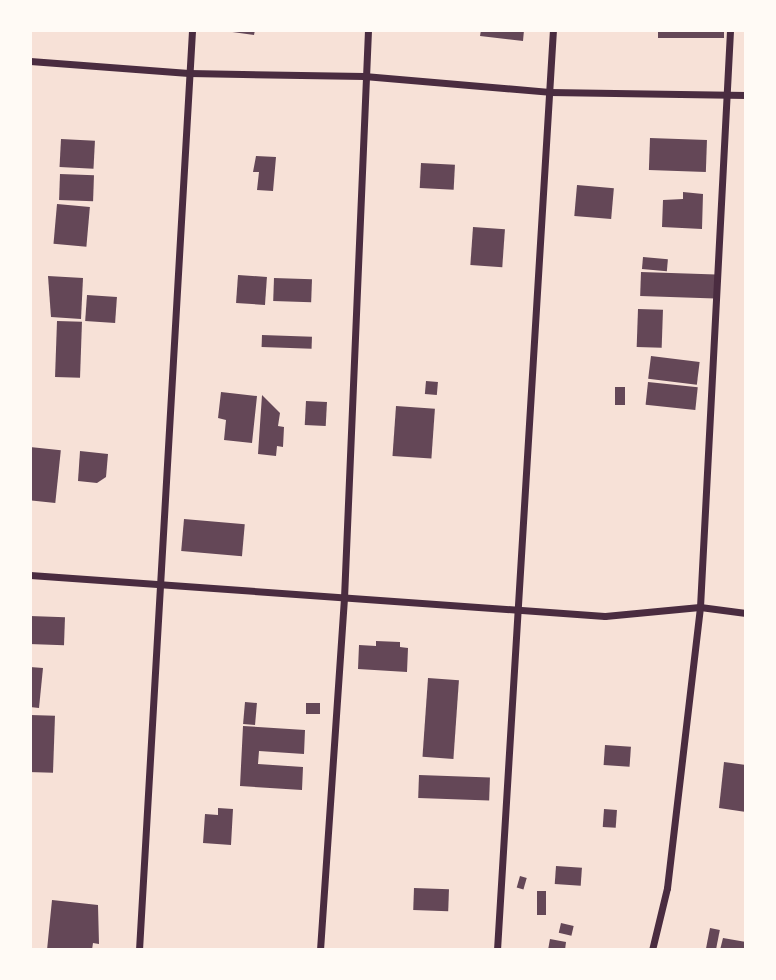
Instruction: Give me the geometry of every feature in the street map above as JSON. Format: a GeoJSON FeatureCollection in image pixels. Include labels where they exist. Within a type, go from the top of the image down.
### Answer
{"type":"FeatureCollection","features":[{"type":"Feature","properties":{"kind":"street"},"geometry":{"type":"LineString","coordinates":[[139,950],[158,581],[192,30]]}},
{"type":"Feature","properties":{"kind":"street"},"geometry":{"type":"LineString","coordinates":[[320,950],[344,598],[368,30]]}},
{"type":"Feature","properties":{"kind":"street"},"geometry":{"type":"LineString","coordinates":[[497,950],[553,30]]}},
{"type":"Feature","properties":{"kind":"street"},"geometry":{"type":"LineString","coordinates":[[652,950],[667,888],[700,607],[717,349],[730,30]]}},
{"type":"Feature","properties":{"kind":"street"},"geometry":{"type":"LineString","coordinates":[[30,61],[189,73],[364,76],[549,92],[746,95]]}},
{"type":"Feature","properties":{"kind":"street"},"geometry":{"type":"LineString","coordinates":[[30,575],[158,581],[344,598],[605,616],[700,607],[746,613]]}},
{"type":"Feature","properties":{"kind":"building"},"geometry":{"type":"Polygon","coordinates":[[[218,30],[255,30],[254,35],[218,30]]]}},
{"type":"Feature","properties":{"kind":"building"},"geometry":{"type":"Polygon","coordinates":[[[481,30],[524,30],[523,41],[480,36],[481,30]]]}},
{"type":"Feature","properties":{"kind":"building"},"geometry":{"type":"Polygon","coordinates":[[[658,30],[724,30],[724,38],[658,38],[658,30]]]}},
{"type":"Feature","properties":{"kind":"building"},"geometry":{"type":"Polygon","coordinates":[[[650,138],[707,140],[706,172],[649,170],[650,138]]]}},
{"type":"Feature","properties":{"kind":"building"},"geometry":{"type":"Polygon","coordinates":[[[61,139],[95,141],[93,169],[60,167],[61,139]]]}},
{"type":"Feature","properties":{"kind":"building"},"geometry":{"type":"Polygon","coordinates":[[[256,156],[276,157],[273,191],[257,190],[259,172],[253,172],[256,156]]]}},
{"type":"Feature","properties":{"kind":"building"},"geometry":{"type":"Polygon","coordinates":[[[421,163],[455,165],[454,190],[420,188],[421,163]]]}},
{"type":"Feature","properties":{"kind":"building"},"geometry":{"type":"Polygon","coordinates":[[[60,174],[94,175],[93,201],[59,200],[60,174]]]}},
{"type":"Feature","properties":{"kind":"building"},"geometry":{"type":"Polygon","coordinates":[[[577,185],[614,188],[611,219],[574,216],[577,185]]]}},
{"type":"Feature","properties":{"kind":"building"},"geometry":{"type":"Polygon","coordinates":[[[683,192],[703,194],[702,229],[662,227],[663,200],[683,199],[683,192]]]}},
{"type":"Feature","properties":{"kind":"building"},"geometry":{"type":"Polygon","coordinates":[[[57,204],[90,207],[86,247],[54,244],[57,204]]]}},
{"type":"Feature","properties":{"kind":"building"},"geometry":{"type":"Polygon","coordinates":[[[473,227],[505,229],[502,267],[470,265],[473,227]]]}},
{"type":"Feature","properties":{"kind":"building"},"geometry":{"type":"Polygon","coordinates":[[[643,257],[668,259],[667,271],[642,269],[643,257]]]}},
{"type":"Feature","properties":{"kind":"building"},"geometry":{"type":"Polygon","coordinates":[[[641,272],[716,275],[715,299],[640,296],[641,272]]]}},
{"type":"Feature","properties":{"kind":"building"},"geometry":{"type":"Polygon","coordinates":[[[238,275],[267,277],[265,305],[236,303],[238,275]]]}},
{"type":"Feature","properties":{"kind":"building"},"geometry":{"type":"Polygon","coordinates":[[[48,276],[83,278],[81,319],[51,317],[48,276]]]}},
{"type":"Feature","properties":{"kind":"building"},"geometry":{"type":"Polygon","coordinates":[[[274,278],[312,279],[311,302],[273,301],[274,278]]]}},
{"type":"Feature","properties":{"kind":"building"},"geometry":{"type":"Polygon","coordinates":[[[87,295],[117,297],[115,323],[85,321],[87,295]]]}},
{"type":"Feature","properties":{"kind":"building"},"geometry":{"type":"Polygon","coordinates":[[[638,309],[663,310],[662,348],[637,347],[638,309]]]}},
{"type":"Feature","properties":{"kind":"building"},"geometry":{"type":"Polygon","coordinates":[[[57,321],[82,322],[80,378],[55,377],[57,321]]]}},
{"type":"Feature","properties":{"kind":"building"},"geometry":{"type":"Polygon","coordinates":[[[262,335],[312,337],[312,349],[262,347],[262,335]]]}},
{"type":"Feature","properties":{"kind":"building"},"geometry":{"type":"Polygon","coordinates":[[[651,356],[700,362],[697,385],[648,379],[651,356]]]}},
{"type":"Feature","properties":{"kind":"building"},"geometry":{"type":"Polygon","coordinates":[[[426,381],[438,382],[437,395],[425,394],[426,381]]]}},
{"type":"Feature","properties":{"kind":"building"},"geometry":{"type":"Polygon","coordinates":[[[648,382],[698,387],[695,410],[646,405],[648,382]]]}},
{"type":"Feature","properties":{"kind":"building"},"geometry":{"type":"Polygon","coordinates":[[[615,387],[625,387],[625,405],[615,405],[615,387]]]}},
{"type":"Feature","properties":{"kind":"building"},"geometry":{"type":"Polygon","coordinates":[[[221,392],[257,396],[252,443],[224,440],[226,420],[218,418],[221,392]]]}},
{"type":"Feature","properties":{"kind":"building"},"geometry":{"type":"Polygon","coordinates":[[[262,395],[280,413],[278,426],[284,427],[283,447],[277,446],[276,456],[258,454],[262,395]]]}},
{"type":"Feature","properties":{"kind":"building"},"geometry":{"type":"Polygon","coordinates":[[[306,401],[327,402],[326,426],[305,425],[306,401]]]}},
{"type":"Feature","properties":{"kind":"building"},"geometry":{"type":"Polygon","coordinates":[[[396,406],[435,409],[431,459],[393,456],[396,406]]]}},
{"type":"Feature","properties":{"kind":"building"},"geometry":{"type":"Polygon","coordinates":[[[30,447],[61,450],[55,503],[30,500],[30,447]]]}},
{"type":"Feature","properties":{"kind":"building"},"geometry":{"type":"Polygon","coordinates":[[[80,451],[108,454],[106,477],[97,483],[78,481],[80,451]]]}},
{"type":"Feature","properties":{"kind":"building"},"geometry":{"type":"Polygon","coordinates":[[[184,519],[245,524],[242,556],[181,551],[184,519]]]}},
{"type":"Feature","properties":{"kind":"building"},"geometry":{"type":"Polygon","coordinates":[[[30,616],[65,617],[64,645],[30,644],[30,616]]]}},
{"type":"Feature","properties":{"kind":"building"},"geometry":{"type":"Polygon","coordinates":[[[376,641],[400,642],[400,647],[408,648],[407,672],[358,669],[359,645],[376,646],[376,641]]]}},
{"type":"Feature","properties":{"kind":"building"},"geometry":{"type":"Polygon","coordinates":[[[30,667],[43,668],[39,708],[30,707],[30,667]]]}},
{"type":"Feature","properties":{"kind":"building"},"geometry":{"type":"Polygon","coordinates":[[[428,678],[459,680],[453,759],[422,757],[428,678]]]}},
{"type":"Feature","properties":{"kind":"building"},"geometry":{"type":"Polygon","coordinates":[[[245,702],[257,703],[255,725],[243,724],[245,702]]]}},
{"type":"Feature","properties":{"kind":"building"},"geometry":{"type":"Polygon","coordinates":[[[306,703],[320,703],[320,714],[306,714],[306,703]]]}},
{"type":"Feature","properties":{"kind":"building"},"geometry":{"type":"Polygon","coordinates":[[[30,715],[55,716],[53,773],[30,772],[30,715]]]}},
{"type":"Feature","properties":{"kind":"building"},"geometry":{"type":"Polygon","coordinates":[[[243,726],[305,730],[304,754],[259,751],[258,764],[303,767],[302,790],[240,786],[243,726]]]}},
{"type":"Feature","properties":{"kind":"building"},"geometry":{"type":"Polygon","coordinates":[[[605,745],[631,747],[630,767],[604,765],[605,745]]]}},
{"type":"Feature","properties":{"kind":"building"},"geometry":{"type":"Polygon","coordinates":[[[724,762],[746,765],[746,812],[719,808],[724,762]]]}},
{"type":"Feature","properties":{"kind":"building"},"geometry":{"type":"Polygon","coordinates":[[[419,775],[490,777],[489,800],[418,798],[419,775]]]}},
{"type":"Feature","properties":{"kind":"building"},"geometry":{"type":"Polygon","coordinates":[[[218,808],[233,809],[231,845],[203,843],[205,814],[218,815],[218,808]]]}},
{"type":"Feature","properties":{"kind":"building"},"geometry":{"type":"Polygon","coordinates":[[[604,809],[617,810],[616,828],[603,827],[604,809]]]}},
{"type":"Feature","properties":{"kind":"building"},"geometry":{"type":"Polygon","coordinates":[[[556,866],[582,868],[581,886],[555,884],[556,866]]]}},
{"type":"Feature","properties":{"kind":"building"},"geometry":{"type":"Polygon","coordinates":[[[520,876],[527,878],[523,889],[517,888],[520,876]]]}},
{"type":"Feature","properties":{"kind":"building"},"geometry":{"type":"Polygon","coordinates":[[[414,888],[449,889],[448,911],[413,910],[414,888]]]}},
{"type":"Feature","properties":{"kind":"building"},"geometry":{"type":"Polygon","coordinates":[[[537,891],[546,891],[546,915],[537,915],[537,891]]]}},
{"type":"Feature","properties":{"kind":"building"},"geometry":{"type":"Polygon","coordinates":[[[52,900],[98,905],[99,944],[93,943],[92,950],[47,950],[52,900]]]}},
{"type":"Feature","properties":{"kind":"building"},"geometry":{"type":"Polygon","coordinates":[[[561,923],[574,926],[571,936],[559,933],[561,923]]]}},
{"type":"Feature","properties":{"kind":"building"},"geometry":{"type":"Polygon","coordinates":[[[710,928],[720,930],[716,950],[706,950],[710,928]]]}},
{"type":"Feature","properties":{"kind":"building"},"geometry":{"type":"Polygon","coordinates":[[[723,938],[746,942],[746,950],[720,950],[723,938]]]}},
{"type":"Feature","properties":{"kind":"building"},"geometry":{"type":"Polygon","coordinates":[[[550,939],[566,942],[565,950],[548,950],[550,939]]]}}]}
